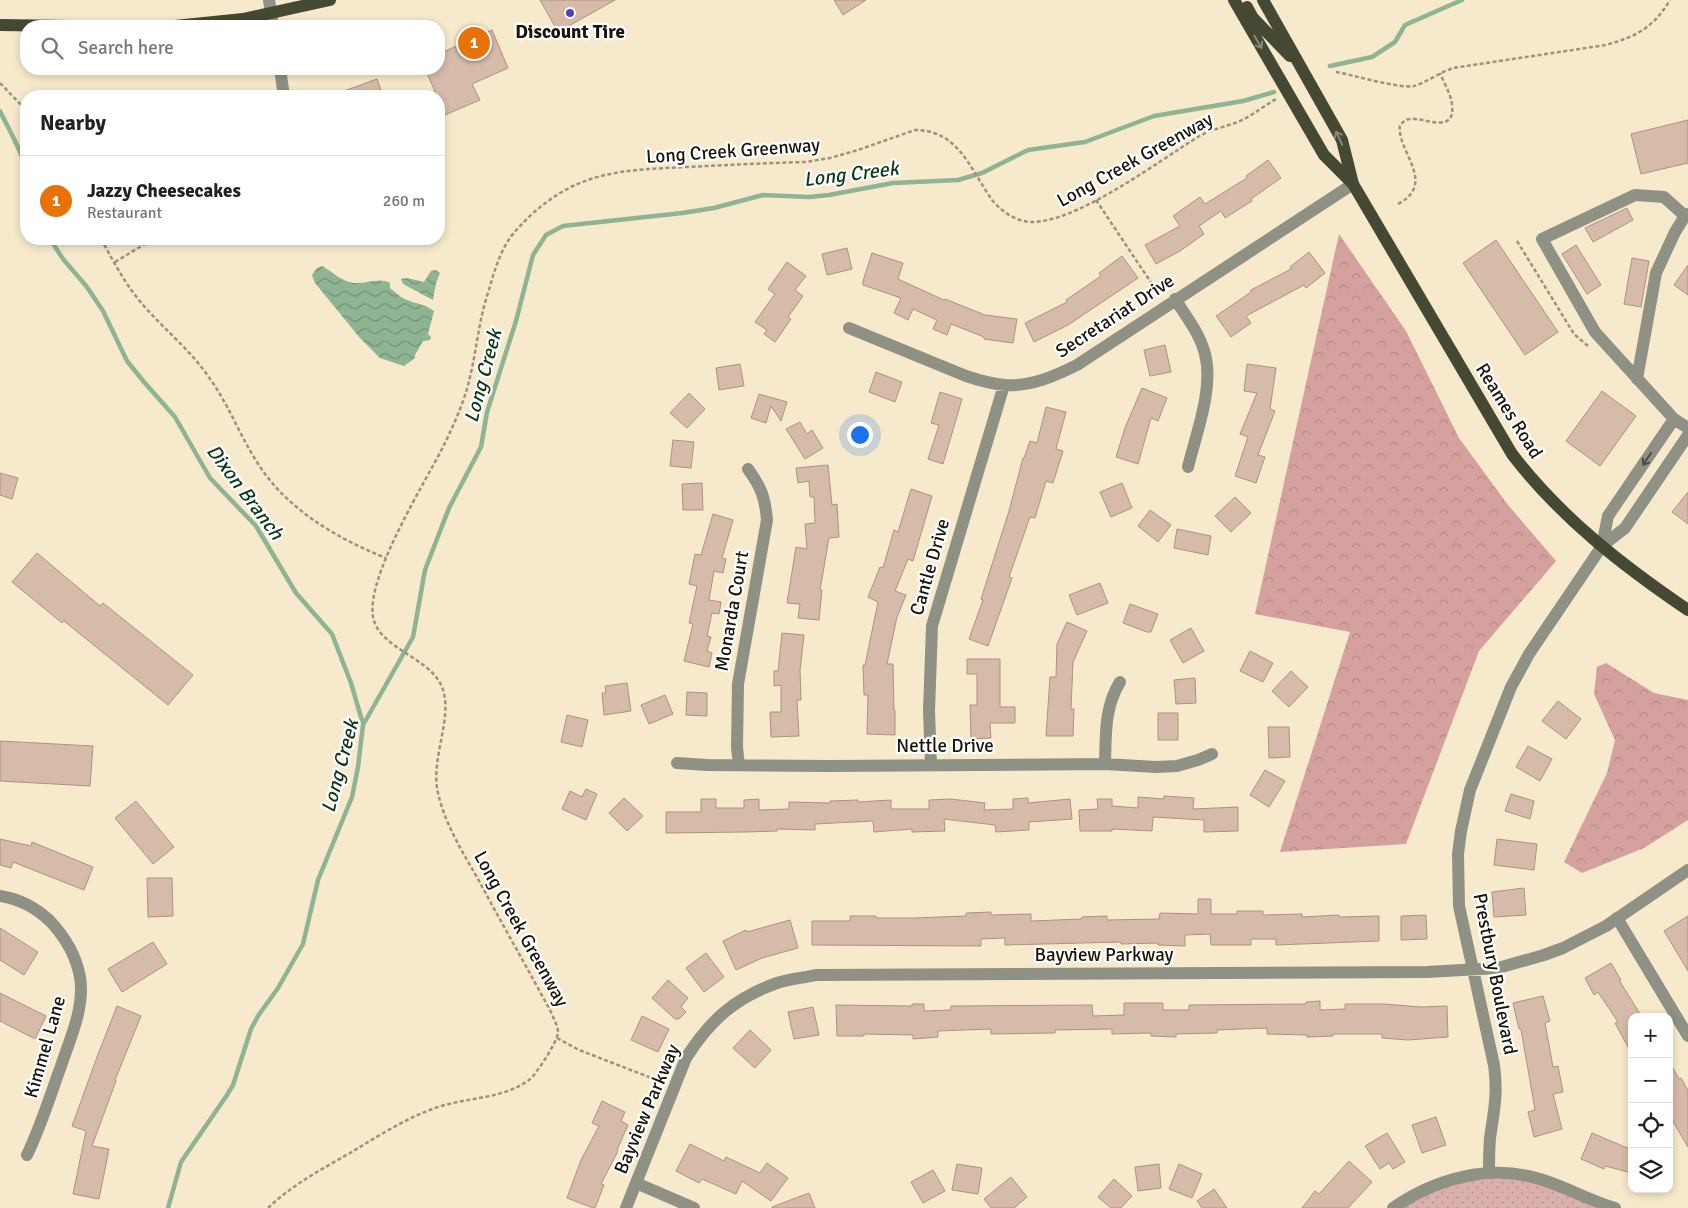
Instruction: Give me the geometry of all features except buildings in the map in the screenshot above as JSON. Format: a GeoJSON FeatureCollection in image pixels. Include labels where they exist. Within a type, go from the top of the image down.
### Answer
{"type":"FeatureCollection","features":[{"type":"Feature","properties":{"kind":"main road"},"geometry":{"type":"LineString","coordinates":[[233,20],[272,20],[330,0]]}},
{"type":"Feature","properties":{"kind":"main road","name":"Reames Road"},"geometry":{"type":"LineString","coordinates":[[1234,0],[1324,155],[1353,184],[1512,454],[1543,492],[1572,521],[1652,586],[1688,610]]}},
{"type":"Feature","properties":{"kind":"main road"},"geometry":{"type":"LineString","coordinates":[[1243,0],[1253,18],[1302,68]]}},
{"type":"Feature","properties":{"kind":"main road","name":"Reames Road"},"geometry":{"type":"LineString","coordinates":[[1264,0],[1342,140],[1353,184]]}},
{"type":"Feature","properties":{"kind":"main road"},"geometry":{"type":"LineString","coordinates":[[0,25],[20,25]]}},
{"type":"Feature","properties":{"kind":"street"},"geometry":{"type":"LineString","coordinates":[[269,0],[272,20]]}},
{"type":"Feature","properties":{"kind":"street"},"geometry":{"type":"LineString","coordinates":[[281,75],[283,90]]}},
{"type":"Feature","properties":{"kind":"street","name":"Secretariat Drive"},"geometry":{"type":"LineString","coordinates":[[849,328],[985,382],[1015,385],[1053,377],[1077,365],[1353,184]]}},
{"type":"Feature","properties":{"kind":"street"},"geometry":{"type":"LineString","coordinates":[[1638,379],[1656,273],[1675,232],[1686,215],[1664,198],[1635,195],[1542,239],[1595,332],[1674,419],[1688,428]]}},
{"type":"Feature","properties":{"kind":"street"},"geometry":{"type":"LineString","coordinates":[[1175,299],[1200,340],[1207,368],[1204,403],[1188,467]]}},
{"type":"Feature","properties":{"kind":"street","name":"Cantle Drive"},"geometry":{"type":"LineString","coordinates":[[931,765],[929,711],[932,626],[1004,385]]}},
{"type":"Feature","properties":{"kind":"street","name":"Prestbury Boulevard"},"geometry":{"type":"LineString","coordinates":[[1602,546],[1608,516],[1674,419]]}},
{"type":"Feature","properties":{"kind":"street","name":"Prestbury Boulevard"},"geometry":{"type":"LineString","coordinates":[[1489,1173],[1490,1140],[1497,1085],[1459,906],[1458,854],[1470,790],[1507,696],[1524,662],[1602,546],[1625,528],[1688,434]]}},
{"type":"Feature","properties":{"kind":"street","name":"Monarda Court"},"geometry":{"type":"LineString","coordinates":[[739,765],[737,748],[738,684],[767,520],[764,496],[759,484],[748,469]]}},
{"type":"Feature","properties":{"kind":"street"},"geometry":{"type":"LineString","coordinates":[[1105,764],[1109,707],[1113,694],[1120,682]]}},
{"type":"Feature","properties":{"kind":"street","name":"Nettle Drive"},"geometry":{"type":"LineString","coordinates":[[677,763],[707,765],[1105,764],[1134,767],[1177,766],[1212,754]]}},
{"type":"Feature","properties":{"kind":"street","name":"Bayview Parkway"},"geometry":{"type":"LineString","coordinates":[[626,1208],[686,1058],[698,1039],[721,1013],[758,991],[779,982],[816,975],[1427,972],[1498,968],[1544,955],[1584,938],[1688,870]]}},
{"type":"Feature","properties":{"kind":"street","name":"Kimmel Lane"},"geometry":{"type":"LineString","coordinates":[[0,896],[24,902],[42,914],[55,927],[66,941],[75,958],[80,979],[80,1000],[74,1027],[39,1129],[27,1155]]}},
{"type":"Feature","properties":{"kind":"street"},"geometry":{"type":"LineString","coordinates":[[1617,918],[1688,1036]]}},
{"type":"Feature","properties":{"kind":"street"},"geometry":{"type":"LineString","coordinates":[[1393,1208],[1431,1186],[1454,1178],[1479,1173],[1508,1173],[1543,1180],[1611,1207]]}},
{"type":"Feature","properties":{"kind":"street"},"geometry":{"type":"LineString","coordinates":[[636,1183],[694,1208]]}},
{"type":"Feature","properties":{"kind":"path"},"geometry":{"type":"LineString","coordinates":[[1336,72],[1408,86],[1421,83],[1440,72],[1453,68],[1580,50],[1620,41],[1651,25],[1658,19],[1670,0]]}},
{"type":"Feature","properties":{"kind":"path"},"geometry":{"type":"LineString","coordinates":[[1398,204],[1408,197],[1415,184],[1411,160],[1400,135],[1400,125],[1410,118],[1438,123],[1445,122],[1452,114],[1452,105],[1440,72]]}},
{"type":"Feature","properties":{"kind":"path"},"geometry":{"type":"LineString","coordinates":[[0,83],[20,104]]}},
{"type":"Feature","properties":{"kind":"path","name":"Long Creek Greenway"},"geometry":{"type":"LineString","coordinates":[[268,1208],[293,1188],[399,1125],[445,1105],[495,1096],[530,1080],[541,1066],[557,1038],[558,1031],[552,1014],[456,840],[442,809],[436,782],[436,770],[446,707],[443,690],[433,674],[379,631],[375,624],[372,609],[377,582],[386,558],[462,406],[470,379],[477,336],[488,291],[503,249],[513,234],[547,202],[584,180],[614,173],[645,170],[806,162],[858,150],[915,130],[943,135],[955,145],[994,203],[1008,214],[1029,222],[1052,219],[1096,200],[1200,136],[1240,121],[1279,98]]}},
{"type":"Feature","properties":{"kind":"path"},"geometry":{"type":"LineString","coordinates":[[1096,200],[1158,293]]}},
{"type":"Feature","properties":{"kind":"path"},"geometry":{"type":"LineString","coordinates":[[1517,241],[1574,334],[1589,347]]}},
{"type":"Feature","properties":{"kind":"path"},"geometry":{"type":"LineString","coordinates":[[105,245],[128,286],[142,305],[189,352],[208,376],[236,422],[256,462],[272,483],[308,516],[327,530],[352,544],[386,558]]}},
{"type":"Feature","properties":{"kind":"path"},"geometry":{"type":"LineString","coordinates":[[115,262],[143,245]]}},
{"type":"Feature","properties":{"kind":"path"},"geometry":{"type":"LineString","coordinates":[[557,1038],[580,1050],[662,1082]]}},
{"type":"Feature","properties":{"kind":"shaded area"},"geometry":{"type":"Polygon","coordinates":[[[1526,1178],[1606,1208],[1398,1208],[1457,1180],[1526,1178]]]}},
{"type":"Feature","properties":{"kind":"green space"},"geometry":{"type":"Polygon","coordinates":[[[1339,234],[1406,331],[1459,438],[1508,505],[1556,561],[1479,651],[1406,844],[1280,852],[1350,632],[1255,614],[1339,234]]]}},
{"type":"Feature","properties":{"kind":"green space"},"geometry":{"type":"Polygon","coordinates":[[[1606,663],[1654,693],[1688,700],[1688,820],[1644,848],[1582,873],[1564,862],[1607,773],[1615,740],[1594,694],[1597,667],[1606,663]]]}},
{"type":"Feature","properties":{"kind":"water"},"geometry":{"type":"Polygon","coordinates":[[[322,266],[350,282],[386,281],[390,283],[390,288],[403,298],[430,308],[434,311],[428,334],[431,337],[430,340],[423,341],[415,358],[404,366],[380,358],[360,338],[315,283],[312,275],[317,268],[322,266]]]}},
{"type":"Feature","properties":{"kind":"water"},"geometry":{"type":"Polygon","coordinates":[[[436,270],[440,273],[433,300],[403,284],[401,279],[407,278],[424,282],[431,271],[436,270]]]}},
{"type":"Feature","properties":{"kind":"waterway","name":"Long Creek"},"geometry":{"type":"LineString","coordinates":[[1330,66],[1372,57],[1395,42],[1405,25],[1462,0]]}},
{"type":"Feature","properties":{"kind":"waterway","name":"Long Creek"},"geometry":{"type":"LineString","coordinates":[[168,1208],[181,1162],[233,1085],[251,1029],[278,988],[303,944],[318,880],[352,797],[363,725],[413,637],[425,570],[449,508],[481,447],[487,412],[516,321],[533,255],[546,235],[563,226],[682,213],[714,208],[763,195],[809,197],[893,183],[958,180],[982,173],[1028,150],[1085,142],[1154,116],[1243,101],[1274,92]]}},
{"type":"Feature","properties":{"kind":"waterway","name":"Dixon Branch"},"geometry":{"type":"LineString","coordinates":[[0,111],[20,151]]}},
{"type":"Feature","properties":{"kind":"waterway","name":"Dixon Branch"},"geometry":{"type":"LineString","coordinates":[[54,245],[103,311],[127,361],[175,417],[210,478],[256,526],[296,593],[332,634],[351,683],[363,724]]}},
{"type":"Feature","properties":{"kind":"place","name":"Discount Tire"},"geometry":{"type":"Point","coordinates":[570,13]}},
{"type":"Feature","properties":{"kind":"place","name":"Jazzy Cheesecakes"},"geometry":{"type":"Point","coordinates":[474,43]}}]}
